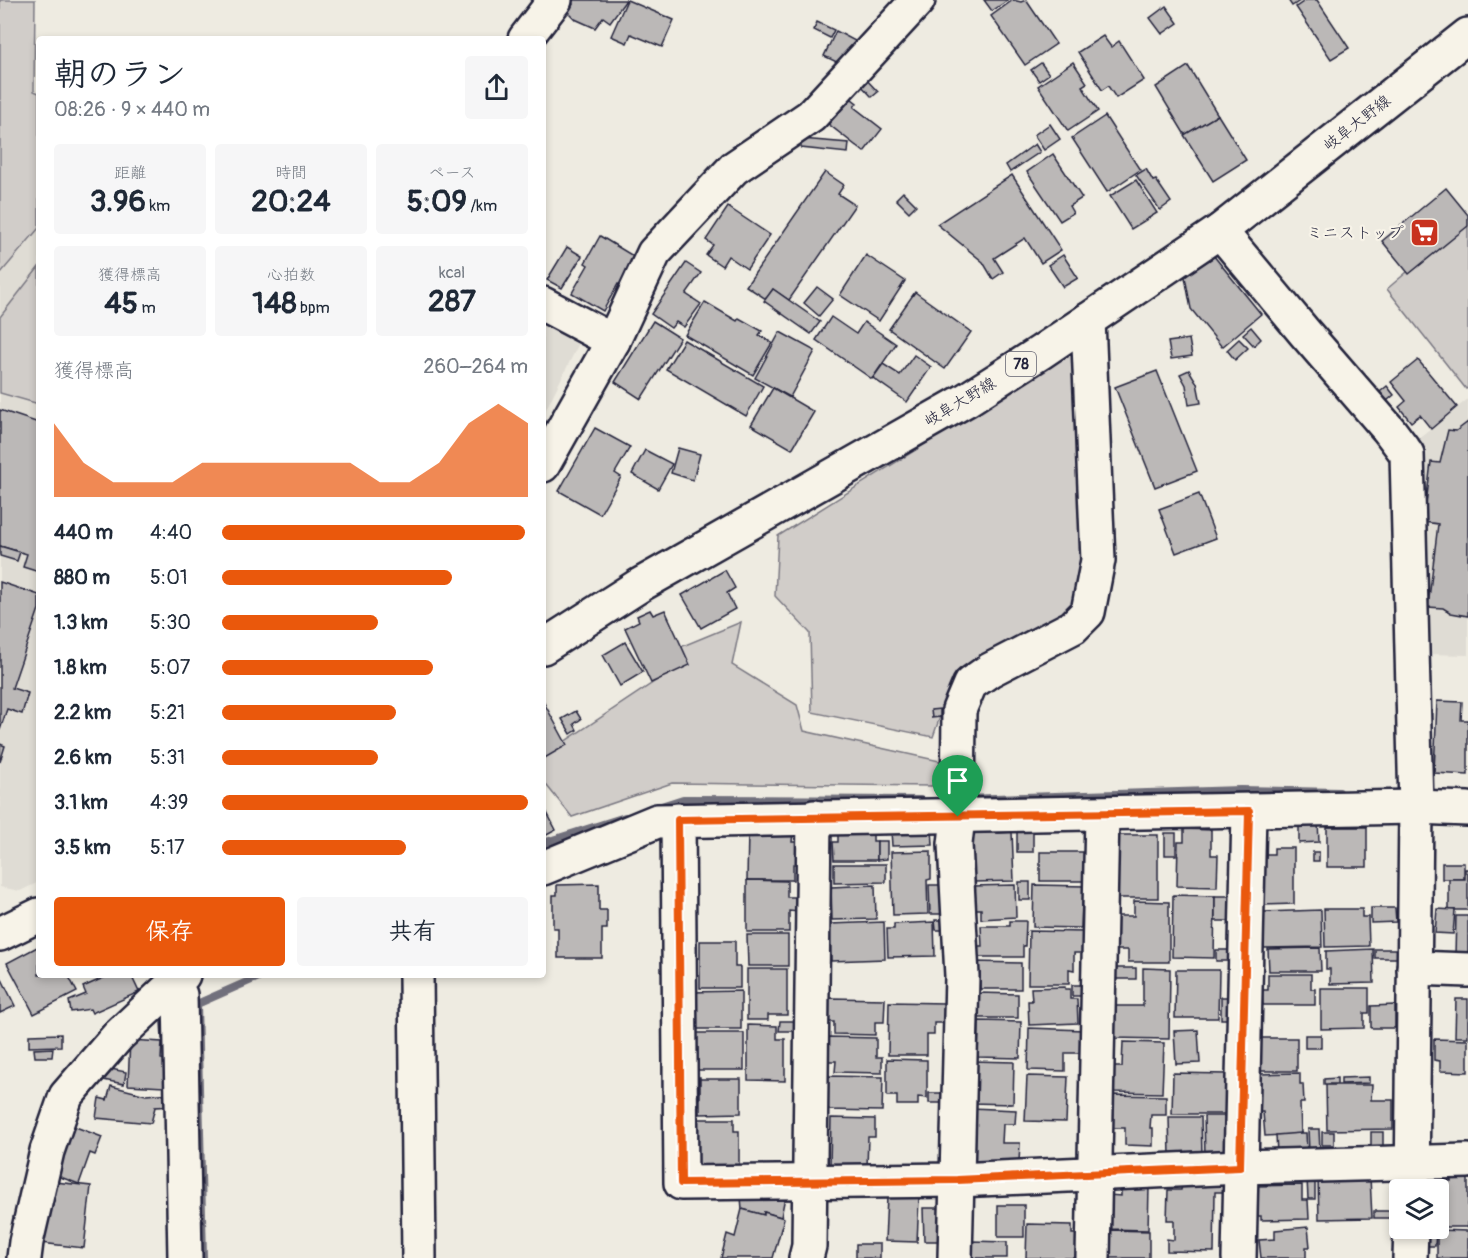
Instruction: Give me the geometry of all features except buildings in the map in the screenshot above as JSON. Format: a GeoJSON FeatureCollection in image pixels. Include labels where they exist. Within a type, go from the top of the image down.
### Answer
{"type":"FeatureCollection","features":[{"type":"Feature","properties":{"kind":"street"},"geometry":{"type":"LineString","coordinates":[[527,36],[555,0]]}},
{"type":"Feature","properties":{"kind":"street"},"geometry":{"type":"LineString","coordinates":[[546,460],[613,341],[654,253],[734,168],[811,116],[918,0]]}},
{"type":"Feature","properties":{"kind":"street","name":"岐阜大野線"},"geometry":{"type":"LineString","coordinates":[[546,645],[688,557],[966,400],[1088,320],[1220,231],[1468,35]]}},
{"type":"Feature","properties":{"kind":"street"},"geometry":{"type":"LineString","coordinates":[[1220,231],[1407,454],[1416,807],[1412,1177]]}},
{"type":"Feature","properties":{"kind":"street"},"geometry":{"type":"LineString","coordinates":[[546,306],[613,341]]}},
{"type":"Feature","properties":{"kind":"street"},"geometry":{"type":"LineString","coordinates":[[955,1258],[962,976],[955,844],[958,817],[959,710],[970,684],[990,670],[1073,627],[1088,612],[1098,560],[1088,320]]}},
{"type":"Feature","properties":{"kind":"street"},"geometry":{"type":"LineString","coordinates":[[546,867],[657,821],[1416,807],[1468,809]]}},
{"type":"Feature","properties":{"kind":"street"},"geometry":{"type":"LineString","coordinates":[[1239,1258],[1249,811]]}},
{"type":"Feature","properties":{"kind":"street"},"geometry":{"type":"LineString","coordinates":[[1093,1258],[1102,814]]}},
{"type":"Feature","properties":{"kind":"street"},"geometry":{"type":"LineString","coordinates":[[806,1258],[809,1246],[814,817]]}},
{"type":"Feature","properties":{"kind":"street"},"geometry":{"type":"LineString","coordinates":[[678,820],[681,1183],[957,1180],[1240,1167],[1412,1177],[1468,1161]]}},
{"type":"Feature","properties":{"kind":"street"},"geometry":{"type":"LineString","coordinates":[[0,934],[36,916]]}},
{"type":"Feature","properties":{"kind":"street"},"geometry":{"type":"LineString","coordinates":[[1414,968],[1468,970]]}},
{"type":"Feature","properties":{"kind":"street"},"geometry":{"type":"LineString","coordinates":[[416,978],[419,1258]]}},
{"type":"Feature","properties":{"kind":"street"},"geometry":{"type":"LineString","coordinates":[[24,1258],[47,1152],[66,1096],[118,1036],[178,980]]}},
{"type":"Feature","properties":{"kind":"street"},"geometry":{"type":"LineString","coordinates":[[178,980],[185,1258]]}},
{"type":"Feature","properties":{"kind":"street"},"geometry":{"type":"LineString","coordinates":[[1410,1258],[1411,1239]]}},
{"type":"Feature","properties":{"kind":"shaded area"},"geometry":{"type":"Polygon","coordinates":[[[0,0],[35,0],[36,232],[0,274],[0,0]]]}},
{"type":"Feature","properties":{"kind":"shaded area"},"geometry":{"type":"Polygon","coordinates":[[[1468,220],[1468,388],[1466,389],[1387,289],[1468,220]]]}},
{"type":"Feature","properties":{"kind":"shaded area"},"geometry":{"type":"Polygon","coordinates":[[[36,232],[36,883],[20,891],[0,887],[0,274],[36,232]]]}},
{"type":"Feature","properties":{"kind":"shaded area"},"geometry":{"type":"Polygon","coordinates":[[[36,271],[36,403],[0,393],[0,317],[36,271]]]}},
{"type":"Feature","properties":{"kind":"shaded area"},"geometry":{"type":"Polygon","coordinates":[[[546,326],[578,345],[546,409],[546,326]]]}},
{"type":"Feature","properties":{"kind":"shaded area"},"geometry":{"type":"Polygon","coordinates":[[[1077,349],[1083,559],[1079,606],[952,682],[933,737],[812,712],[810,633],[775,596],[778,536],[1077,349]]]}},
{"type":"Feature","properties":{"kind":"shaded area"},"geometry":{"type":"Polygon","coordinates":[[[1468,399],[1468,655],[1425,654],[1417,439],[1468,399]]]}},
{"type":"Feature","properties":{"kind":"shaded area"},"geometry":{"type":"Polygon","coordinates":[[[741,622],[732,665],[797,705],[804,731],[944,762],[932,786],[672,783],[572,817],[546,785],[546,754],[678,666],[678,648],[741,622]]]}},
{"type":"Feature","properties":{"kind":"waterway"},"geometry":{"type":"LineString","coordinates":[[965,799],[1240,790],[1339,792]]}},
{"type":"Feature","properties":{"kind":"waterway"},"geometry":{"type":"LineString","coordinates":[[655,808],[683,799],[920,800]]}},
{"type":"Feature","properties":{"kind":"waterway"},"geometry":{"type":"LineString","coordinates":[[546,842],[625,817]]}},
{"type":"Feature","properties":{"kind":"waterway"},"geometry":{"type":"LineString","coordinates":[[203,1258],[197,1004],[256,978]]}},
{"type":"Feature","properties":{"kind":"place","name":"ミニストップ"},"geometry":{"type":"Point","coordinates":[1425,233]}},
{"type":"Feature","properties":{"kind":"route"},"geometry":{"type":"LineString","coordinates":[[1249,811],[1240,1167],[957,1180],[681,1183],[678,820],[958,817],[1249,811]]}}]}
